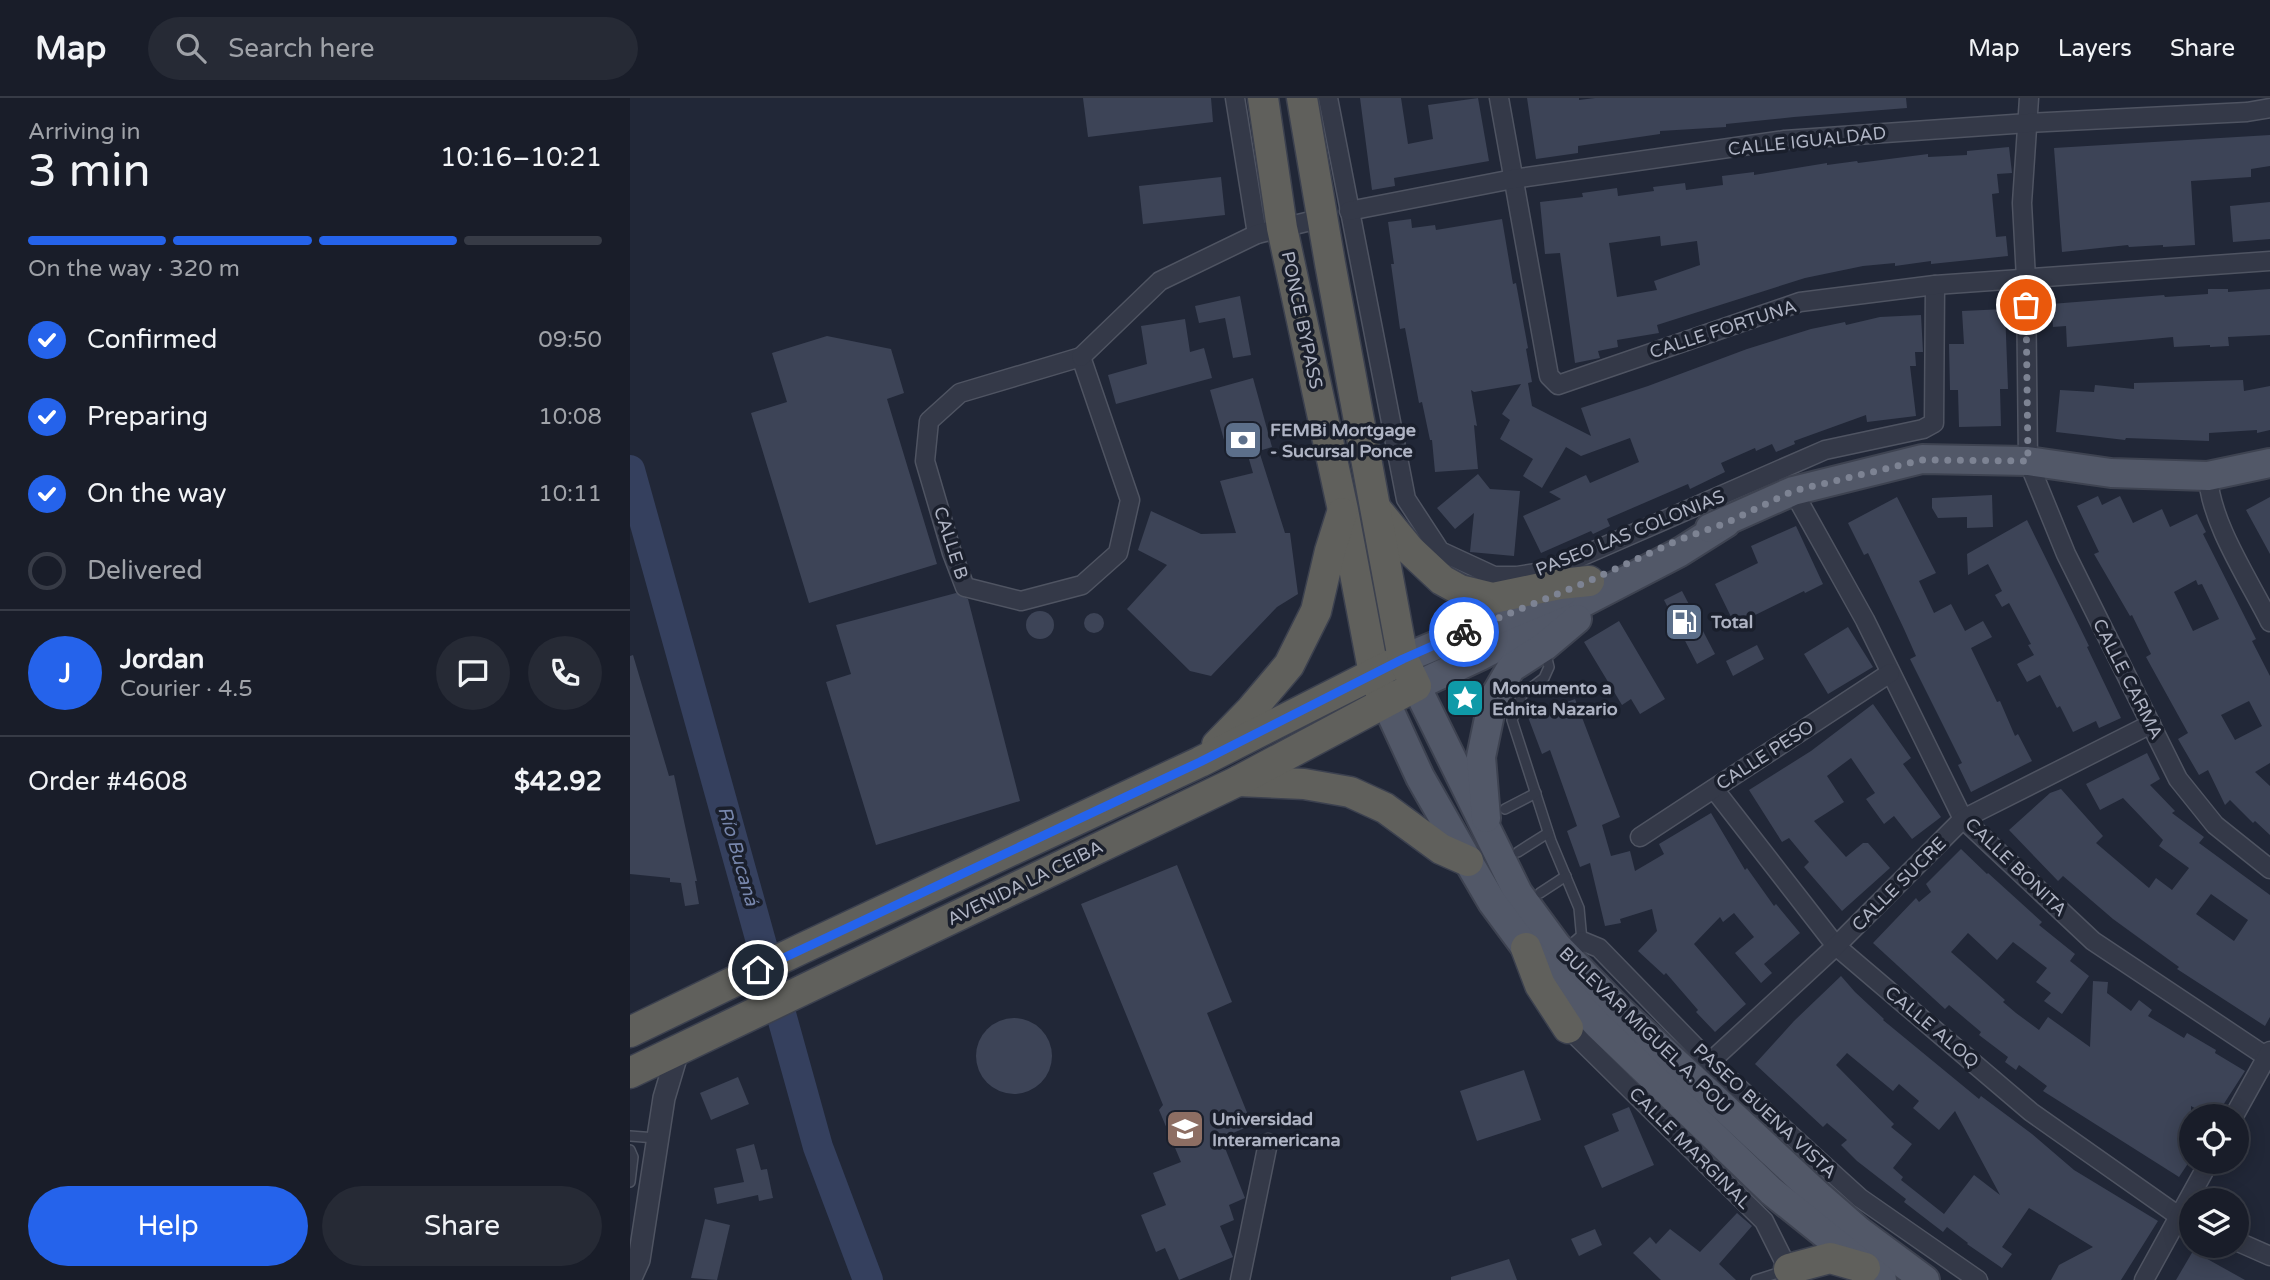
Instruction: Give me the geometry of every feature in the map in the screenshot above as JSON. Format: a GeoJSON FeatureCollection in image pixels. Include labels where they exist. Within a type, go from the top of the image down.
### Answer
{"type":"FeatureCollection","features":[{"type":"Feature","properties":{"kind":"highway","name":"PONCE BYPASS"},"geometry":{"type":"LineString","coordinates":[[1263,98],[1269,231],[1343,510],[1374,674],[1386,703]]}},
{"type":"Feature","properties":{"kind":"highway","name":"PONCE BYPASS"},"geometry":{"type":"LineString","coordinates":[[1302,98],[1336,214],[1375,508],[1403,659],[1416,686]]}},
{"type":"Feature","properties":{"kind":"highway"},"geometry":{"type":"LineString","coordinates":[[1375,508],[1410,550],[1442,580],[1460,590],[1493,598],[1560,584],[1593,588]]}},
{"type":"Feature","properties":{"kind":"highway"},"geometry":{"type":"LineString","coordinates":[[1200,762],[1251,710],[1289,665],[1316,611],[1343,510]]}},
{"type":"Feature","properties":{"kind":"highway","name":"AVENIDA LA CEIBA"},"geometry":{"type":"LineString","coordinates":[[630,1032],[1200,762],[1403,659]]}},
{"type":"Feature","properties":{"kind":"highway","name":"AVENIDA LA CEIBA"},"geometry":{"type":"LineString","coordinates":[[630,1073],[1238,781],[1416,686]]}},
{"type":"Feature","properties":{"kind":"highway"},"geometry":{"type":"LineString","coordinates":[[1238,781],[1304,784],[1350,792],[1385,808],[1441,849],[1468,861]]}},
{"type":"Feature","properties":{"kind":"highway"},"geometry":{"type":"LineString","coordinates":[[1526,948],[1539,985],[1568,1028]]}},
{"type":"Feature","properties":{"kind":"highway"},"geometry":{"type":"LineString","coordinates":[[1791,1275],[1830,1258],[1874,1274]]}},
{"type":"Feature","properties":{"kind":"main road"},"geometry":{"type":"LineString","coordinates":[[1416,686],[1480,656],[1676,541],[1726,523],[1793,491],[1922,460],[2028,461],[2111,473],[2208,476],[2270,463]]}},
{"type":"Feature","properties":{"kind":"main road"},"geometry":{"type":"LineString","coordinates":[[1488,835],[1481,757],[1493,699],[1511,668],[1574,623],[1593,588]]}},
{"type":"Feature","properties":{"kind":"main road"},"geometry":{"type":"LineString","coordinates":[[1403,659],[1593,588]]}},
{"type":"Feature","properties":{"kind":"main road","name":"BULEVAR MIGUEL A. POU"},"geometry":{"type":"LineString","coordinates":[[1416,686],[1518,893],[1574,948],[1617,1008],[1819,1196],[1859,1231],[1925,1280]]}},
{"type":"Feature","properties":{"kind":"main road","name":"BULEVAR MIGUEL A. POU"},"geometry":{"type":"LineString","coordinates":[[1386,703],[1420,777],[1492,902],[1526,948],[1599,1026],[1761,1181],[1874,1274]]}},
{"type":"Feature","properties":{"kind":"street"},"geometry":{"type":"LineString","coordinates":[[1235,98],[1269,231]]}},
{"type":"Feature","properties":{"kind":"street","name":"PASEO LAS COLONIAS"},"geometry":{"type":"LineString","coordinates":[[1328,98],[1336,214],[1406,499],[1440,551],[1494,576],[1517,576],[1548,571],[1825,450],[1923,429],[1934,423],[1935,285]]}},
{"type":"Feature","properties":{"kind":"street","name":"CALLE FORTUNA"},"geometry":{"type":"LineString","coordinates":[[1499,98],[1549,376],[1558,384],[1800,302],[1935,285],[2270,261]]}},
{"type":"Feature","properties":{"kind":"street"},"geometry":{"type":"LineString","coordinates":[[2028,461],[2026,279],[2022,202],[2029,98]]}},
{"type":"Feature","properties":{"kind":"street","name":"CALLE IGUALDAD"},"geometry":{"type":"LineString","coordinates":[[1336,214],[1513,179],[1785,140],[2028,122],[2247,112],[2270,108]]}},
{"type":"Feature","properties":{"kind":"street","name":"CALLE B"},"geometry":{"type":"LineString","coordinates":[[1081,357],[1130,500],[1118,553],[1082,585],[1021,601],[965,587],[952,553],[925,461],[929,421],[960,393],[1081,357],[1160,281],[1269,231],[1336,214]]}},
{"type":"Feature","properties":{"kind":"street","name":"CALLE CARMA"},"geometry":{"type":"LineString","coordinates":[[2028,461],[2066,554],[2178,779],[2216,825],[2270,869]]}},
{"type":"Feature","properties":{"kind":"street"},"geometry":{"type":"LineString","coordinates":[[2208,476],[2209,494],[2217,518],[2270,622]]}},
{"type":"Feature","properties":{"kind":"street","name":"CALLE BONITA"},"geometry":{"type":"LineString","coordinates":[[1793,491],[1865,620],[1963,819],[2094,941],[2268,1054]]}},
{"type":"Feature","properties":{"kind":"street","name":"CALLE PESO"},"geometry":{"type":"LineString","coordinates":[[1640,837],[1890,673]]}},
{"type":"Feature","properties":{"kind":"street","name":"CALLE SUCRE"},"geometry":{"type":"LineString","coordinates":[[1710,1062],[1836,946],[1963,819],[2151,724]]}},
{"type":"Feature","properties":{"kind":"street","name":"CALLE ALOQ"},"geometry":{"type":"LineString","coordinates":[[1714,789],[1836,946],[2031,1112],[2179,1215]]}},
{"type":"Feature","properties":{"kind":"street","name":"PASEO BUENA VISTA"},"geometry":{"type":"LineString","coordinates":[[1574,948],[1599,948],[1710,1062],[1860,1198],[1978,1280]]}},
{"type":"Feature","properties":{"kind":"street","name":"CALLE MARGINAL"},"geometry":{"type":"LineString","coordinates":[[1568,1028],[1764,1221],[1791,1275]]}},
{"type":"Feature","properties":{"kind":"street"},"geometry":{"type":"LineString","coordinates":[[630,1280],[639,1260],[664,1098],[681,1049]]}},
{"type":"Feature","properties":{"kind":"street"},"geometry":{"type":"LineString","coordinates":[[2241,1104],[2268,1054]]}},
{"type":"Feature","properties":{"kind":"street"},"geometry":{"type":"LineString","coordinates":[[1240,1280],[1268,1143]]}},
{"type":"Feature","properties":{"kind":"street"},"geometry":{"type":"LineString","coordinates":[[2144,1280],[2179,1228]]}},
{"type":"Feature","properties":{"kind":"street"},"geometry":{"type":"LineString","coordinates":[[2249,1247],[2270,1256]]}},
{"type":"Feature","properties":{"kind":"lane"},"geometry":{"type":"LineString","coordinates":[[1545,646],[1549,667],[1544,678],[1522,695],[1512,720],[1548,833],[1578,908],[1574,948]]}},
{"type":"Feature","properties":{"kind":"lane"},"geometry":{"type":"LineString","coordinates":[[1505,809],[1536,793]]}},
{"type":"Feature","properties":{"kind":"lane"},"geometry":{"type":"LineString","coordinates":[[1517,852],[1548,833]]}},
{"type":"Feature","properties":{"kind":"lane"},"geometry":{"type":"LineString","coordinates":[[1540,892],[1566,876]]}},
{"type":"Feature","properties":{"kind":"lane"},"geometry":{"type":"LineString","coordinates":[[630,1136],[658,1139]]}},
{"type":"Feature","properties":{"kind":"lane"},"geometry":{"type":"LineString","coordinates":[[630,1150],[633,1157],[630,1182]]}},
{"type":"Feature","properties":{"kind":"lane"},"geometry":{"type":"LineString","coordinates":[[1756,1280],[1791,1275]]}},
{"type":"Feature","properties":{"kind":"building"},"geometry":{"type":"Polygon","coordinates":[[[1083,98],[1211,98],[1213,122],[1088,137],[1083,98]]]}},
{"type":"Feature","properties":{"kind":"building"},"geometry":{"type":"Polygon","coordinates":[[[1360,98],[1401,98],[1408,144],[1433,139],[1428,105],[1478,98],[1489,161],[1394,178],[1395,186],[1372,190],[1360,98]]]}},
{"type":"Feature","properties":{"kind":"building"},"geometry":{"type":"Polygon","coordinates":[[[1527,98],[1906,98],[1907,108],[1726,124],[1726,127],[1660,131],[1660,134],[1578,146],[1578,153],[1536,159],[1527,98]]]}},
{"type":"Feature","properties":{"kind":"building"},"geometry":{"type":"Polygon","coordinates":[[[2270,135],[2270,166],[2251,169],[2251,177],[2191,181],[2195,245],[2128,245],[2062,252],[2054,148],[2270,135]]]}},
{"type":"Feature","properties":{"kind":"building"},"geometry":{"type":"Polygon","coordinates":[[[2009,147],[2012,173],[1997,174],[1999,193],[1992,194],[1996,237],[2006,236],[2008,256],[1931,264],[1931,261],[1895,266],[1895,263],[1863,266],[1805,278],[1657,325],[1659,333],[1617,340],[1618,347],[1598,351],[1600,358],[1575,363],[1560,253],[1545,254],[1540,202],[1583,197],[1582,193],[1617,188],[1618,196],[1654,191],[1653,187],[1685,183],[1686,190],[1723,185],[1722,176],[1754,172],[1754,175],[1827,163],[1858,163],[1928,154],[1928,157],[1967,155],[1967,151],[2009,147]],[[1660,236],[1609,243],[1617,297],[1657,290],[1654,281],[1700,265],[1697,241],[1661,246],[1660,236]]]}},
{"type":"Feature","properties":{"kind":"building"},"geometry":{"type":"Polygon","coordinates":[[[1221,177],[1225,215],[1143,224],[1139,186],[1221,177]]]}},
{"type":"Feature","properties":{"kind":"building"},"geometry":{"type":"Polygon","coordinates":[[[2270,202],[2270,239],[2233,242],[2230,206],[2270,202]]]}},
{"type":"Feature","properties":{"kind":"building"},"geometry":{"type":"Polygon","coordinates":[[[1411,219],[1412,228],[1435,225],[1436,230],[1502,219],[1528,348],[1526,349],[1532,382],[1528,383],[1532,406],[1591,436],[1581,408],[1811,329],[1880,317],[1921,315],[1923,352],[1915,352],[1916,366],[1910,366],[1916,416],[1867,422],[1866,415],[1794,441],[1795,444],[1776,452],[1772,444],[1756,451],[1755,448],[1721,463],[1725,472],[1690,489],[1688,484],[1607,519],[1610,526],[1593,534],[1591,531],[1541,553],[1523,516],[1561,499],[1549,492],[1586,475],[1590,483],[1639,462],[1630,438],[1581,456],[1566,447],[1542,488],[1523,476],[1533,459],[1500,439],[1510,420],[1502,414],[1521,384],[1474,392],[1471,390],[1477,426],[1474,425],[1478,469],[1435,472],[1432,440],[1422,402],[1419,403],[1405,328],[1400,329],[1391,264],[1394,264],[1388,222],[1411,219]]]}},
{"type":"Feature","properties":{"kind":"building"},"geometry":{"type":"Polygon","coordinates":[[[2208,289],[2228,289],[2228,292],[2270,289],[2270,335],[2228,337],[2229,346],[2174,347],[2173,337],[2067,347],[2066,326],[2053,327],[2051,304],[2208,294],[2208,289]]]}},
{"type":"Feature","properties":{"kind":"building"},"geometry":{"type":"Polygon","coordinates":[[[1240,296],[1251,355],[1233,358],[1225,318],[1199,323],[1195,306],[1240,296]]]}},
{"type":"Feature","properties":{"kind":"building"},"geometry":{"type":"Polygon","coordinates":[[[2005,309],[2008,389],[2000,389],[2001,426],[1959,427],[1958,390],[1950,390],[1949,344],[1964,344],[1962,311],[2005,309]]]}},
{"type":"Feature","properties":{"kind":"building"},"geometry":{"type":"Polygon","coordinates":[[[1185,319],[1190,352],[1204,348],[1212,378],[1116,404],[1108,375],[1147,364],[1141,326],[1185,319]]]}},
{"type":"Feature","properties":{"kind":"building"},"geometry":{"type":"Polygon","coordinates":[[[827,336],[891,349],[904,393],[887,399],[937,564],[809,603],[751,413],[787,402],[772,353],[827,336]]]}},
{"type":"Feature","properties":{"kind":"building"},"geometry":{"type":"Polygon","coordinates":[[[1253,378],[1272,447],[1259,451],[1285,533],[1290,533],[1298,594],[1277,607],[1211,676],[1190,671],[1127,609],[1167,565],[1138,550],[1151,511],[1201,534],[1236,533],[1220,481],[1253,473],[1244,442],[1226,447],[1210,390],[1253,378]]]}},
{"type":"Feature","properties":{"kind":"building"},"geometry":{"type":"Polygon","coordinates":[[[2243,380],[2244,391],[2270,386],[2270,430],[2257,433],[2257,430],[2209,433],[2209,441],[2125,440],[2056,432],[2060,390],[2094,392],[2095,385],[2134,389],[2134,383],[2243,380]]]}},
{"type":"Feature","properties":{"kind":"building"},"geometry":{"type":"Polygon","coordinates":[[[1478,474],[1490,489],[1520,491],[1514,556],[1470,552],[1474,513],[1455,529],[1437,508],[1478,474]]]}},
{"type":"Feature","properties":{"kind":"building"},"geometry":{"type":"Polygon","coordinates":[[[1992,495],[1993,527],[1967,528],[1967,517],[1938,518],[1932,508],[1932,498],[1992,495]]]}},
{"type":"Feature","properties":{"kind":"building"},"geometry":{"type":"Polygon","coordinates":[[[2098,496],[2102,505],[2120,496],[2133,523],[2162,509],[2170,527],[2197,514],[2206,532],[2203,534],[2256,639],[2252,641],[2270,676],[2270,763],[2255,772],[2270,786],[2270,835],[2255,821],[2253,823],[2230,800],[2225,805],[2208,770],[2199,775],[2178,739],[2188,733],[2146,657],[2151,654],[2132,615],[2130,616],[2094,554],[2099,552],[2077,506],[2098,496]],[[2196,580],[2174,592],[2193,631],[2219,619],[2202,584],[2198,585],[2196,580]],[[2249,701],[2221,715],[2235,740],[2262,726],[2249,701]]]}},
{"type":"Feature","properties":{"kind":"building"},"geometry":{"type":"Polygon","coordinates":[[[1897,497],[1936,573],[1919,581],[1934,613],[1951,604],[1965,631],[1983,621],[1992,637],[1971,648],[1997,702],[2000,701],[2015,736],[2018,734],[2032,761],[1971,792],[1958,765],[1962,763],[1910,659],[1916,656],[1904,629],[1868,553],[1864,555],[1848,523],[1897,497]]]}},
{"type":"Feature","properties":{"kind":"building"},"geometry":{"type":"Polygon","coordinates":[[[2270,497],[2270,554],[2246,510],[2270,497]]]}},
{"type":"Feature","properties":{"kind":"building"},"geometry":{"type":"Polygon","coordinates":[[[2027,520],[2121,718],[2099,728],[2096,721],[2073,732],[2040,675],[2027,682],[2017,664],[2034,655],[2028,645],[2031,644],[2009,603],[2002,607],[1995,595],[2002,591],[1988,564],[1968,575],[1967,554],[2027,520]]]}},
{"type":"Feature","properties":{"kind":"building"},"geometry":{"type":"Polygon","coordinates":[[[1796,526],[1823,584],[1735,625],[1715,584],[1758,563],[1751,546],[1796,526]]]}},
{"type":"Feature","properties":{"kind":"building"},"geometry":{"type":"Polygon","coordinates":[[[1682,591],[1715,654],[1697,664],[1664,600],[1682,591]]]}},
{"type":"Feature","properties":{"kind":"building"},"geometry":{"type":"Polygon","coordinates":[[[956,593],[968,599],[1020,801],[876,845],[826,682],[851,674],[836,625],[956,593]]]}},
{"type":"Feature","properties":{"kind":"building"},"geometry":{"type":"Polygon","coordinates":[[[1040,611],[1050,615],[1054,625],[1050,635],[1040,639],[1030,635],[1026,625],[1030,615],[1040,611]]]}},
{"type":"Feature","properties":{"kind":"building"},"geometry":{"type":"Polygon","coordinates":[[[1094,613],[1101,616],[1104,623],[1101,630],[1094,633],[1087,630],[1084,623],[1087,616],[1094,613]]]}},
{"type":"Feature","properties":{"kind":"building"},"geometry":{"type":"Polygon","coordinates":[[[1619,621],[1665,699],[1640,714],[1631,699],[1622,705],[1584,642],[1619,621]]]}},
{"type":"Feature","properties":{"kind":"building"},"geometry":{"type":"Polygon","coordinates":[[[1848,627],[1873,667],[1828,694],[1804,654],[1848,627]]]}},
{"type":"Feature","properties":{"kind":"building"},"geometry":{"type":"Polygon","coordinates":[[[1757,645],[1764,659],[1733,676],[1726,661],[1757,645]]]}},
{"type":"Feature","properties":{"kind":"building"},"geometry":{"type":"Polygon","coordinates":[[[633,655],[669,776],[674,775],[697,881],[699,904],[685,906],[681,883],[670,882],[670,878],[630,874],[630,656],[633,655]]]}},
{"type":"Feature","properties":{"kind":"building"},"geometry":{"type":"Polygon","coordinates":[[[1575,699],[1620,817],[1602,825],[1611,856],[1630,851],[1635,871],[1664,854],[1659,844],[1711,813],[1745,870],[1747,868],[1774,906],[1776,904],[1800,933],[1764,964],[1772,973],[1761,983],[1735,953],[1754,937],[1734,913],[1723,922],[1720,917],[1694,944],[1746,1004],[1715,1032],[1666,973],[1664,975],[1638,951],[1657,931],[1652,909],[1620,919],[1621,923],[1605,926],[1590,863],[1580,867],[1567,831],[1577,826],[1550,750],[1542,754],[1528,717],[1575,699]]]}},
{"type":"Feature","properties":{"kind":"building"},"geometry":{"type":"Polygon","coordinates":[[[1873,704],[1911,758],[1903,764],[1941,817],[1912,839],[1894,816],[1884,824],[1866,799],[1875,793],[1851,758],[1827,776],[1844,802],[1814,821],[1846,857],[1863,843],[1868,843],[1890,868],[1842,911],[1804,867],[1809,862],[1789,838],[1782,842],[1749,790],[1811,751],[1873,704]]]}},
{"type":"Feature","properties":{"kind":"building"},"geometry":{"type":"Polygon","coordinates":[[[2147,753],[2160,779],[2150,785],[2175,811],[2172,813],[2204,837],[2199,843],[2270,895],[2270,1017],[2265,1026],[2177,969],[2179,967],[2113,919],[2063,876],[2058,881],[2009,830],[2050,793],[2061,789],[2103,836],[2096,843],[2149,888],[2156,878],[2172,890],[2189,868],[2159,846],[2163,840],[2123,798],[2100,810],[2086,784],[2147,753]],[[2211,894],[2196,914],[2234,941],[2248,920],[2211,894]]]}},
{"type":"Feature","properties":{"kind":"building"},"geometry":{"type":"Polygon","coordinates":[[[1961,849],[2042,922],[2039,925],[2075,954],[2070,961],[2089,976],[2062,1014],[2044,1001],[2051,993],[2036,982],[2047,968],[2013,942],[1997,960],[1968,933],[1951,952],[2005,1000],[2003,1002],[2039,1030],[2048,1017],[2090,1047],[2093,981],[2108,982],[2107,993],[2131,1011],[2139,1000],[2152,1010],[2148,1016],[2184,1038],[2187,1033],[2245,1071],[2224,1104],[2179,1104],[2179,1177],[2043,1091],[2047,1086],[2019,1065],[2016,1070],[2005,1062],[2008,1057],[1979,1035],[1981,1032],[1949,1005],[1945,1009],[1873,943],[1916,898],[1919,902],[1931,892],[1926,884],[1961,849]]]}},
{"type":"Feature","properties":{"kind":"building"},"geometry":{"type":"Polygon","coordinates":[[[1177,865],[1232,1002],[1207,1013],[1252,1125],[1221,1138],[1245,1198],[1229,1205],[1234,1220],[1220,1226],[1233,1257],[1179,1280],[1165,1248],[1156,1252],[1141,1215],[1166,1205],[1153,1173],[1181,1162],[1159,1110],[1163,1105],[1081,904],[1177,865]]]}},
{"type":"Feature","properties":{"kind":"building"},"geometry":{"type":"Polygon","coordinates":[[[1841,976],[1883,1020],[1979,1099],[1981,1096],[2032,1134],[2074,1170],[2158,1221],[2121,1280],[2051,1280],[2059,1265],[2093,1247],[2029,1208],[2002,1247],[2012,1254],[2002,1268],[1947,1227],[1943,1232],[1904,1202],[1906,1199],[1841,1145],[1847,1140],[1827,1123],[1823,1127],[1755,1064],[1794,1021],[1841,976]],[[1847,1053],[1836,1065],[1894,1124],[1891,1127],[1912,1144],[1893,1168],[1903,1177],[1901,1180],[1944,1214],[1974,1175],[2000,1195],[1955,1111],[1939,1130],[1913,1108],[1919,1101],[1899,1084],[1893,1091],[1847,1053]]]}},
{"type":"Feature","properties":{"kind":"building"},"geometry":{"type":"Polygon","coordinates":[[[1014,1018],[1029,1021],[1041,1029],[1049,1041],[1052,1056],[1049,1071],[1041,1083],[1029,1091],[1014,1094],[999,1091],[987,1083],[979,1071],[976,1056],[979,1041],[987,1029],[999,1021],[1014,1018]]]}},
{"type":"Feature","properties":{"kind":"building"},"geometry":{"type":"Polygon","coordinates":[[[1524,1070],[1541,1120],[1477,1141],[1460,1091],[1524,1070]]]}},
{"type":"Feature","properties":{"kind":"building"},"geometry":{"type":"Polygon","coordinates":[[[738,1077],[749,1104],[711,1120],[700,1093],[738,1077]]]}},
{"type":"Feature","properties":{"kind":"building"},"geometry":{"type":"Polygon","coordinates":[[[1629,1107],[1654,1165],[1602,1188],[1584,1146],[1619,1131],[1612,1114],[1629,1107]]]}},
{"type":"Feature","properties":{"kind":"building"},"geometry":{"type":"Polygon","coordinates":[[[754,1144],[761,1170],[767,1169],[773,1198],[759,1201],[758,1195],[717,1204],[714,1188],[744,1182],[736,1149],[754,1144]]]}},
{"type":"Feature","properties":{"kind":"building"},"geometry":{"type":"Polygon","coordinates":[[[1737,1213],[1752,1226],[1719,1264],[1736,1280],[1661,1280],[1633,1253],[1650,1237],[1656,1244],[1670,1229],[1700,1252],[1737,1213]]]}},
{"type":"Feature","properties":{"kind":"building"},"geometry":{"type":"Polygon","coordinates":[[[705,1219],[730,1225],[717,1280],[691,1278],[705,1219]]]}},
{"type":"Feature","properties":{"kind":"building"},"geometry":{"type":"Polygon","coordinates":[[[1595,1229],[1602,1245],[1579,1256],[1571,1239],[1595,1229]]]}},
{"type":"Feature","properties":{"kind":"building"},"geometry":{"type":"Polygon","coordinates":[[[2189,1258],[2206,1258],[2245,1280],[2176,1280],[2189,1258]]]}},
{"type":"Feature","properties":{"kind":"building"},"geometry":{"type":"Polygon","coordinates":[[[1509,1259],[1517,1280],[1451,1280],[1451,1277],[1509,1259]]]}},
{"type":"Feature","properties":{"kind":"waterway","name":"Río Bucaná"},"geometry":{"type":"LineString","coordinates":[[630,470],[818,1147],[868,1280]]}},
{"type":"Feature","properties":{"kind":"way so far"},"geometry":{"type":"LineString","coordinates":[[1464,632],[1589,581],[1676,541],[1726,523],[1793,491],[1922,460],[2028,461],[2026,305]]}},
{"type":"Feature","properties":{"kind":"place","name":"FEMBi Mortgage - Sucursal Ponce"},"geometry":{"type":"Point","coordinates":[1243,440]}},
{"type":"Feature","properties":{"kind":"place","name":"Total"},"geometry":{"type":"Point","coordinates":[1684,622]}},
{"type":"Feature","properties":{"kind":"place","name":"Monumento a Ednita Nazario"},"geometry":{"type":"Point","coordinates":[1465,698]}},
{"type":"Feature","properties":{"kind":"place","name":"Universidad Interamericana"},"geometry":{"type":"Point","coordinates":[1185,1129]}},
{"type":"Feature","properties":{"kind":"route"},"geometry":{"type":"LineString","coordinates":[[758,970],[1200,762],[1403,659],[1464,632]]}}]}
